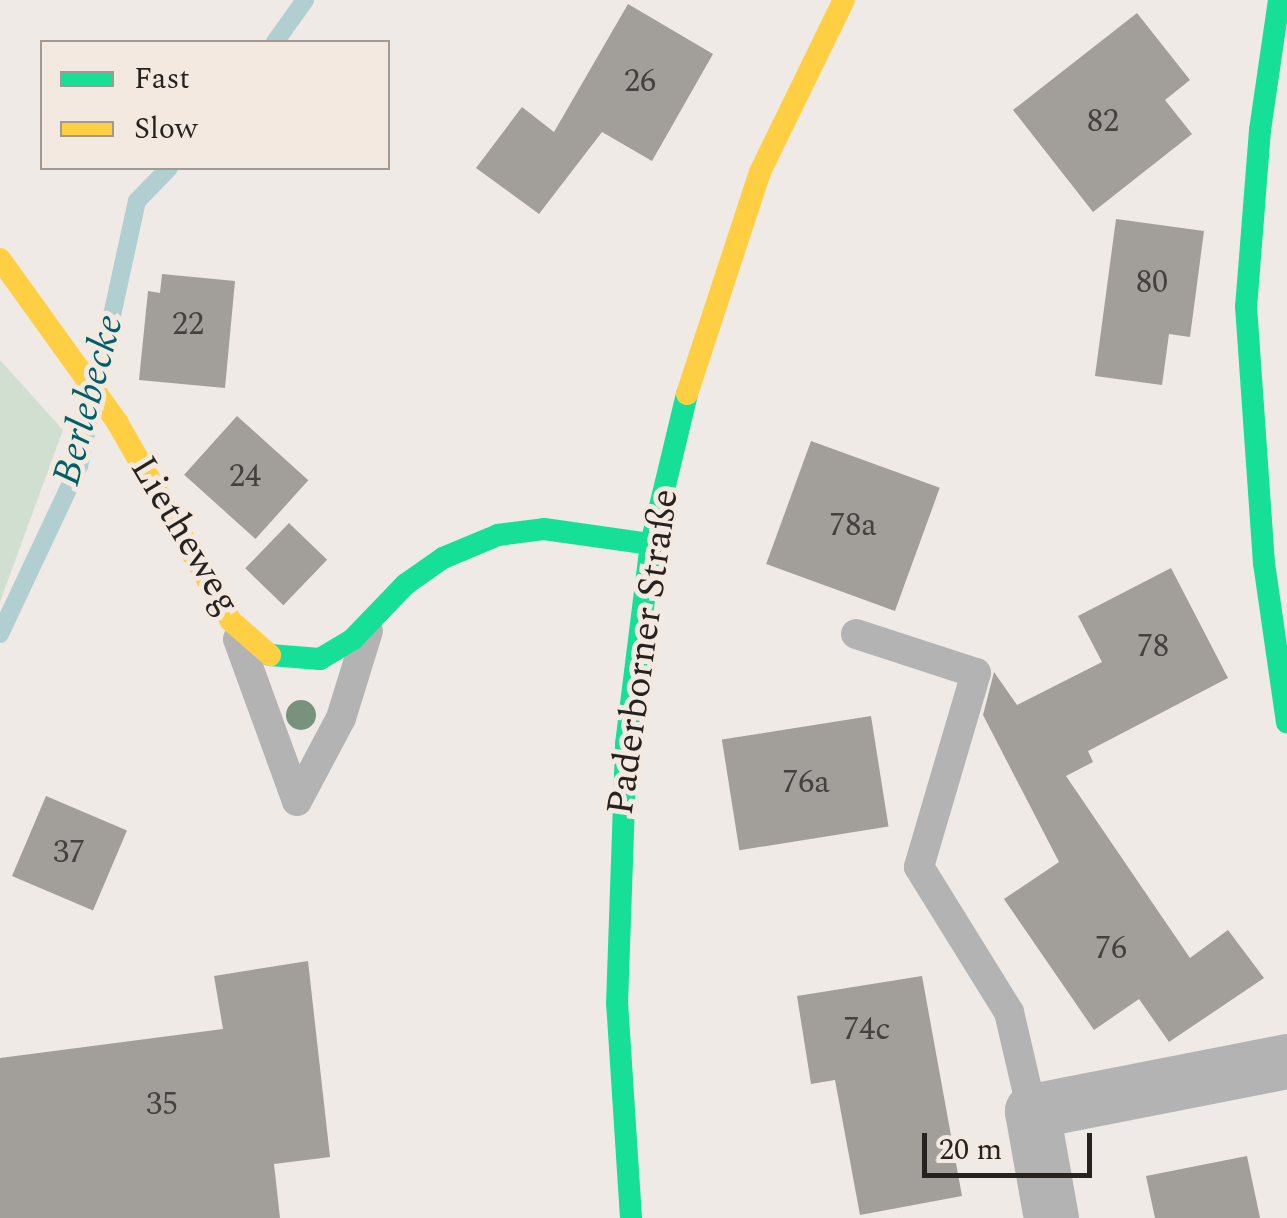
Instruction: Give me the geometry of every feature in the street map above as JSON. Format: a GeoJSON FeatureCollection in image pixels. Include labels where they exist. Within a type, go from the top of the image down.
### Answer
{"type":"FeatureCollection","features":[{"type":"Feature","properties":{"kind":"street","name":"Paderborner Straße"},"geometry":{"type":"LineString","coordinates":[[631,1218],[617,1004],[618,854],[626,744],[651,544],[695,360],[760,172],[844,0]]}},
{"type":"Feature","properties":{"kind":"street"},"geometry":{"type":"LineString","coordinates":[[1279,0],[1260,130],[1246,306],[1264,562],[1287,722]]}},
{"type":"Feature","properties":{"kind":"street","name":"Lietheweg"},"geometry":{"type":"LineString","coordinates":[[0,259],[117,422],[231,621],[272,656],[320,659],[353,639],[406,584],[443,558],[498,535],[544,529],[651,544]]}},
{"type":"Feature","properties":{"kind":"street"},"geometry":{"type":"LineString","coordinates":[[1051,1218],[1032,1111],[1287,1060]]}},
{"type":"Feature","properties":{"kind":"lane"},"geometry":{"type":"LineString","coordinates":[[231,621],[297,801],[341,718],[372,619]]}},
{"type":"Feature","properties":{"kind":"lane"},"geometry":{"type":"LineString","coordinates":[[856,634],[976,673],[920,866],[1009,1012],[1032,1111]]}},
{"type":"Feature","properties":{"kind":"green space"},"geometry":{"type":"Polygon","coordinates":[[[0,360],[63,430],[0,602],[0,360]]]}},
{"type":"Feature","properties":{"kind":"building"},"geometry":{"type":"Polygon","coordinates":[[[628,4],[713,54],[652,161],[602,132],[539,214],[476,168],[522,107],[554,132],[628,4]]]}},
{"type":"Feature","properties":{"kind":"building"},"geometry":{"type":"Polygon","coordinates":[[[1137,13],[1190,80],[1165,100],[1192,134],[1093,212],[1013,110],[1137,13]]]}},
{"type":"Feature","properties":{"kind":"building"},"geometry":{"type":"Polygon","coordinates":[[[1116,219],[1204,231],[1190,337],[1169,334],[1162,385],[1095,376],[1116,219]]]}},
{"type":"Feature","properties":{"kind":"building"},"geometry":{"type":"Polygon","coordinates":[[[162,274],[235,281],[225,388],[139,380],[148,291],[160,293],[162,274]]]}},
{"type":"Feature","properties":{"kind":"building"},"geometry":{"type":"Polygon","coordinates":[[[237,416],[308,480],[255,539],[184,475],[237,416]]]}},
{"type":"Feature","properties":{"kind":"building"},"geometry":{"type":"Polygon","coordinates":[[[811,441],[940,488],[895,611],[766,564],[811,441]]]}},
{"type":"Feature","properties":{"kind":"building"},"geometry":{"type":"Polygon","coordinates":[[[289,523],[327,560],[283,605],[245,568],[289,523]]]}},
{"type":"Feature","properties":{"kind":"building"},"geometry":{"type":"Polygon","coordinates":[[[1171,568],[1228,678],[1088,751],[1093,762],[1066,776],[1190,958],[1228,930],[1264,978],[1169,1042],[1139,999],[1094,1030],[1004,899],[1059,862],[983,715],[994,672],[1017,705],[1102,662],[1078,616],[1171,568]]]}},
{"type":"Feature","properties":{"kind":"building"},"geometry":{"type":"Polygon","coordinates":[[[871,716],[889,827],[739,850],[722,740],[871,716]]]}},
{"type":"Feature","properties":{"kind":"building"},"geometry":{"type":"Polygon","coordinates":[[[46,796],[127,830],[93,910],[12,876],[46,796]]]}},
{"type":"Feature","properties":{"kind":"building"},"geometry":{"type":"Polygon","coordinates":[[[308,961],[330,1157],[274,1164],[280,1218],[0,1218],[0,1058],[223,1029],[214,976],[308,961]]]}},
{"type":"Feature","properties":{"kind":"building"},"geometry":{"type":"Polygon","coordinates":[[[922,976],[962,1196],[860,1215],[835,1080],[811,1084],[797,996],[922,976]]]}},
{"type":"Feature","properties":{"kind":"building"},"geometry":{"type":"Polygon","coordinates":[[[1247,1156],[1260,1218],[1155,1218],[1146,1176],[1247,1156]]]}},
{"type":"Feature","properties":{"kind":"waterway","name":"Berlebecke"},"geometry":{"type":"LineString","coordinates":[[276,40],[305,0]]}},
{"type":"Feature","properties":{"kind":"waterway","name":"Berlebecke"},"geometry":{"type":"LineString","coordinates":[[99,375],[137,201],[167,170]]}},
{"type":"Feature","properties":{"kind":"waterway","name":"Berlebecke"},"geometry":{"type":"LineString","coordinates":[[0,634],[79,466],[92,406]]}},
{"type":"Feature","properties":{"kind":"traffic: fast"},"geometry":{"type":"LineString","coordinates":[[1279,0],[1260,130],[1246,306],[1264,563],[1287,722]]}},
{"type":"Feature","properties":{"kind":"traffic: fast"},"geometry":{"type":"LineString","coordinates":[[631,1218],[617,1004],[626,744],[651,544],[687,394]]}},
{"type":"Feature","properties":{"kind":"traffic: fast"},"geometry":{"type":"LineString","coordinates":[[270,655],[320,659],[353,639],[406,584],[443,558],[498,535],[544,529],[651,544]]}},
{"type":"Feature","properties":{"kind":"traffic: slow"},"geometry":{"type":"LineString","coordinates":[[687,394],[760,172],[844,0]]}},
{"type":"Feature","properties":{"kind":"traffic: slow"},"geometry":{"type":"LineString","coordinates":[[0,259],[117,422],[231,621],[270,655]]}}]}
